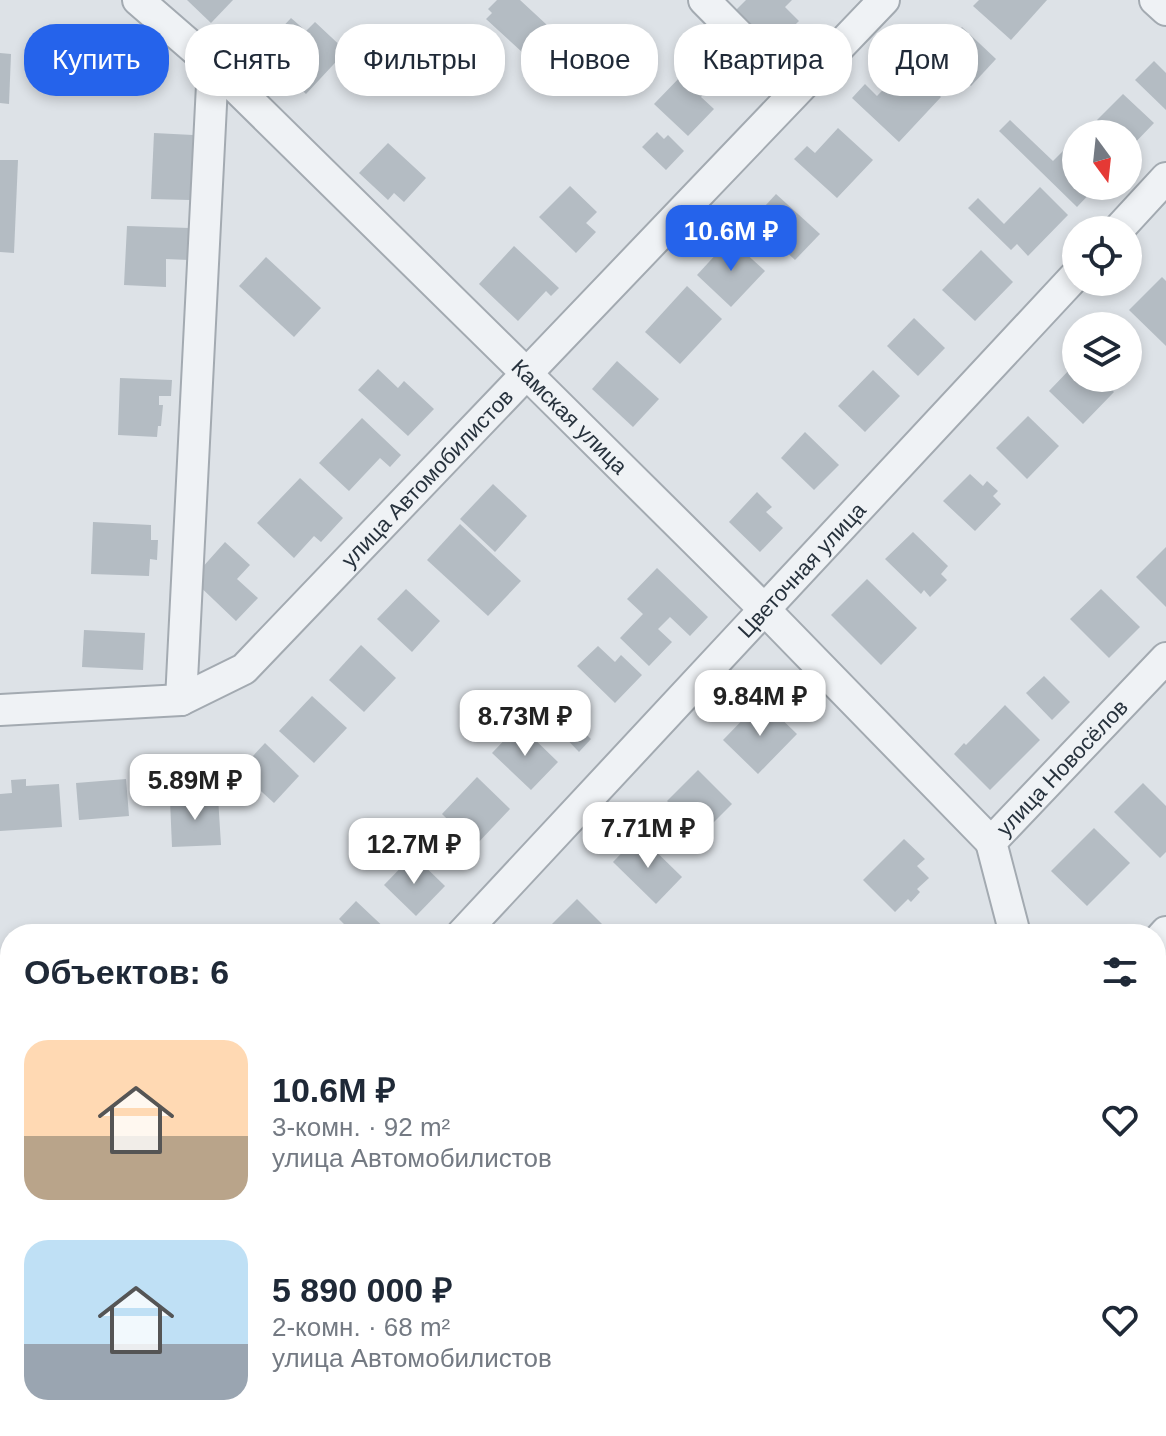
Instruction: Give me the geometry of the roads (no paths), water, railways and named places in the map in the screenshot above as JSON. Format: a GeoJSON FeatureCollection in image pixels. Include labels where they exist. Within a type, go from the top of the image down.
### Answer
{"type":"FeatureCollection","features":[{"type":"Feature","properties":{"kind":"street","name":"Камская улица"},"geometry":{"type":"LineString","coordinates":[[138,0],[185,41]]}},
{"type":"Feature","properties":{"kind":"street"},"geometry":{"type":"LineString","coordinates":[[704,0],[728,24]]}},
{"type":"Feature","properties":{"kind":"street","name":"улица Автомобилистов"},"geometry":{"type":"LineString","coordinates":[[852,33],[884,0]]}},
{"type":"Feature","properties":{"kind":"street"},"geometry":{"type":"LineString","coordinates":[[1155,0],[1166,10]]}},
{"type":"Feature","properties":{"kind":"street"},"geometry":{"type":"LineString","coordinates":[[181,700],[211,96]]}},
{"type":"Feature","properties":{"kind":"street","name":"Камская улица"},"geometry":{"type":"LineString","coordinates":[[245,96],[765,610],[991,842]]}},
{"type":"Feature","properties":{"kind":"street","name":"улица Автомобилистов"},"geometry":{"type":"LineString","coordinates":[[0,710],[181,700],[244,669],[791,96]]}},
{"type":"Feature","properties":{"kind":"street"},"geometry":{"type":"LineString","coordinates":[[1131,216],[1166,178]]}},
{"type":"Feature","properties":{"kind":"street","name":"Цветочная улица"},"geometry":{"type":"LineString","coordinates":[[471,924],[1062,290]]}},
{"type":"Feature","properties":{"kind":"street","name":"улица Новосёлов"},"geometry":{"type":"LineString","coordinates":[[1012,924],[991,842],[1166,658]]}}]}
